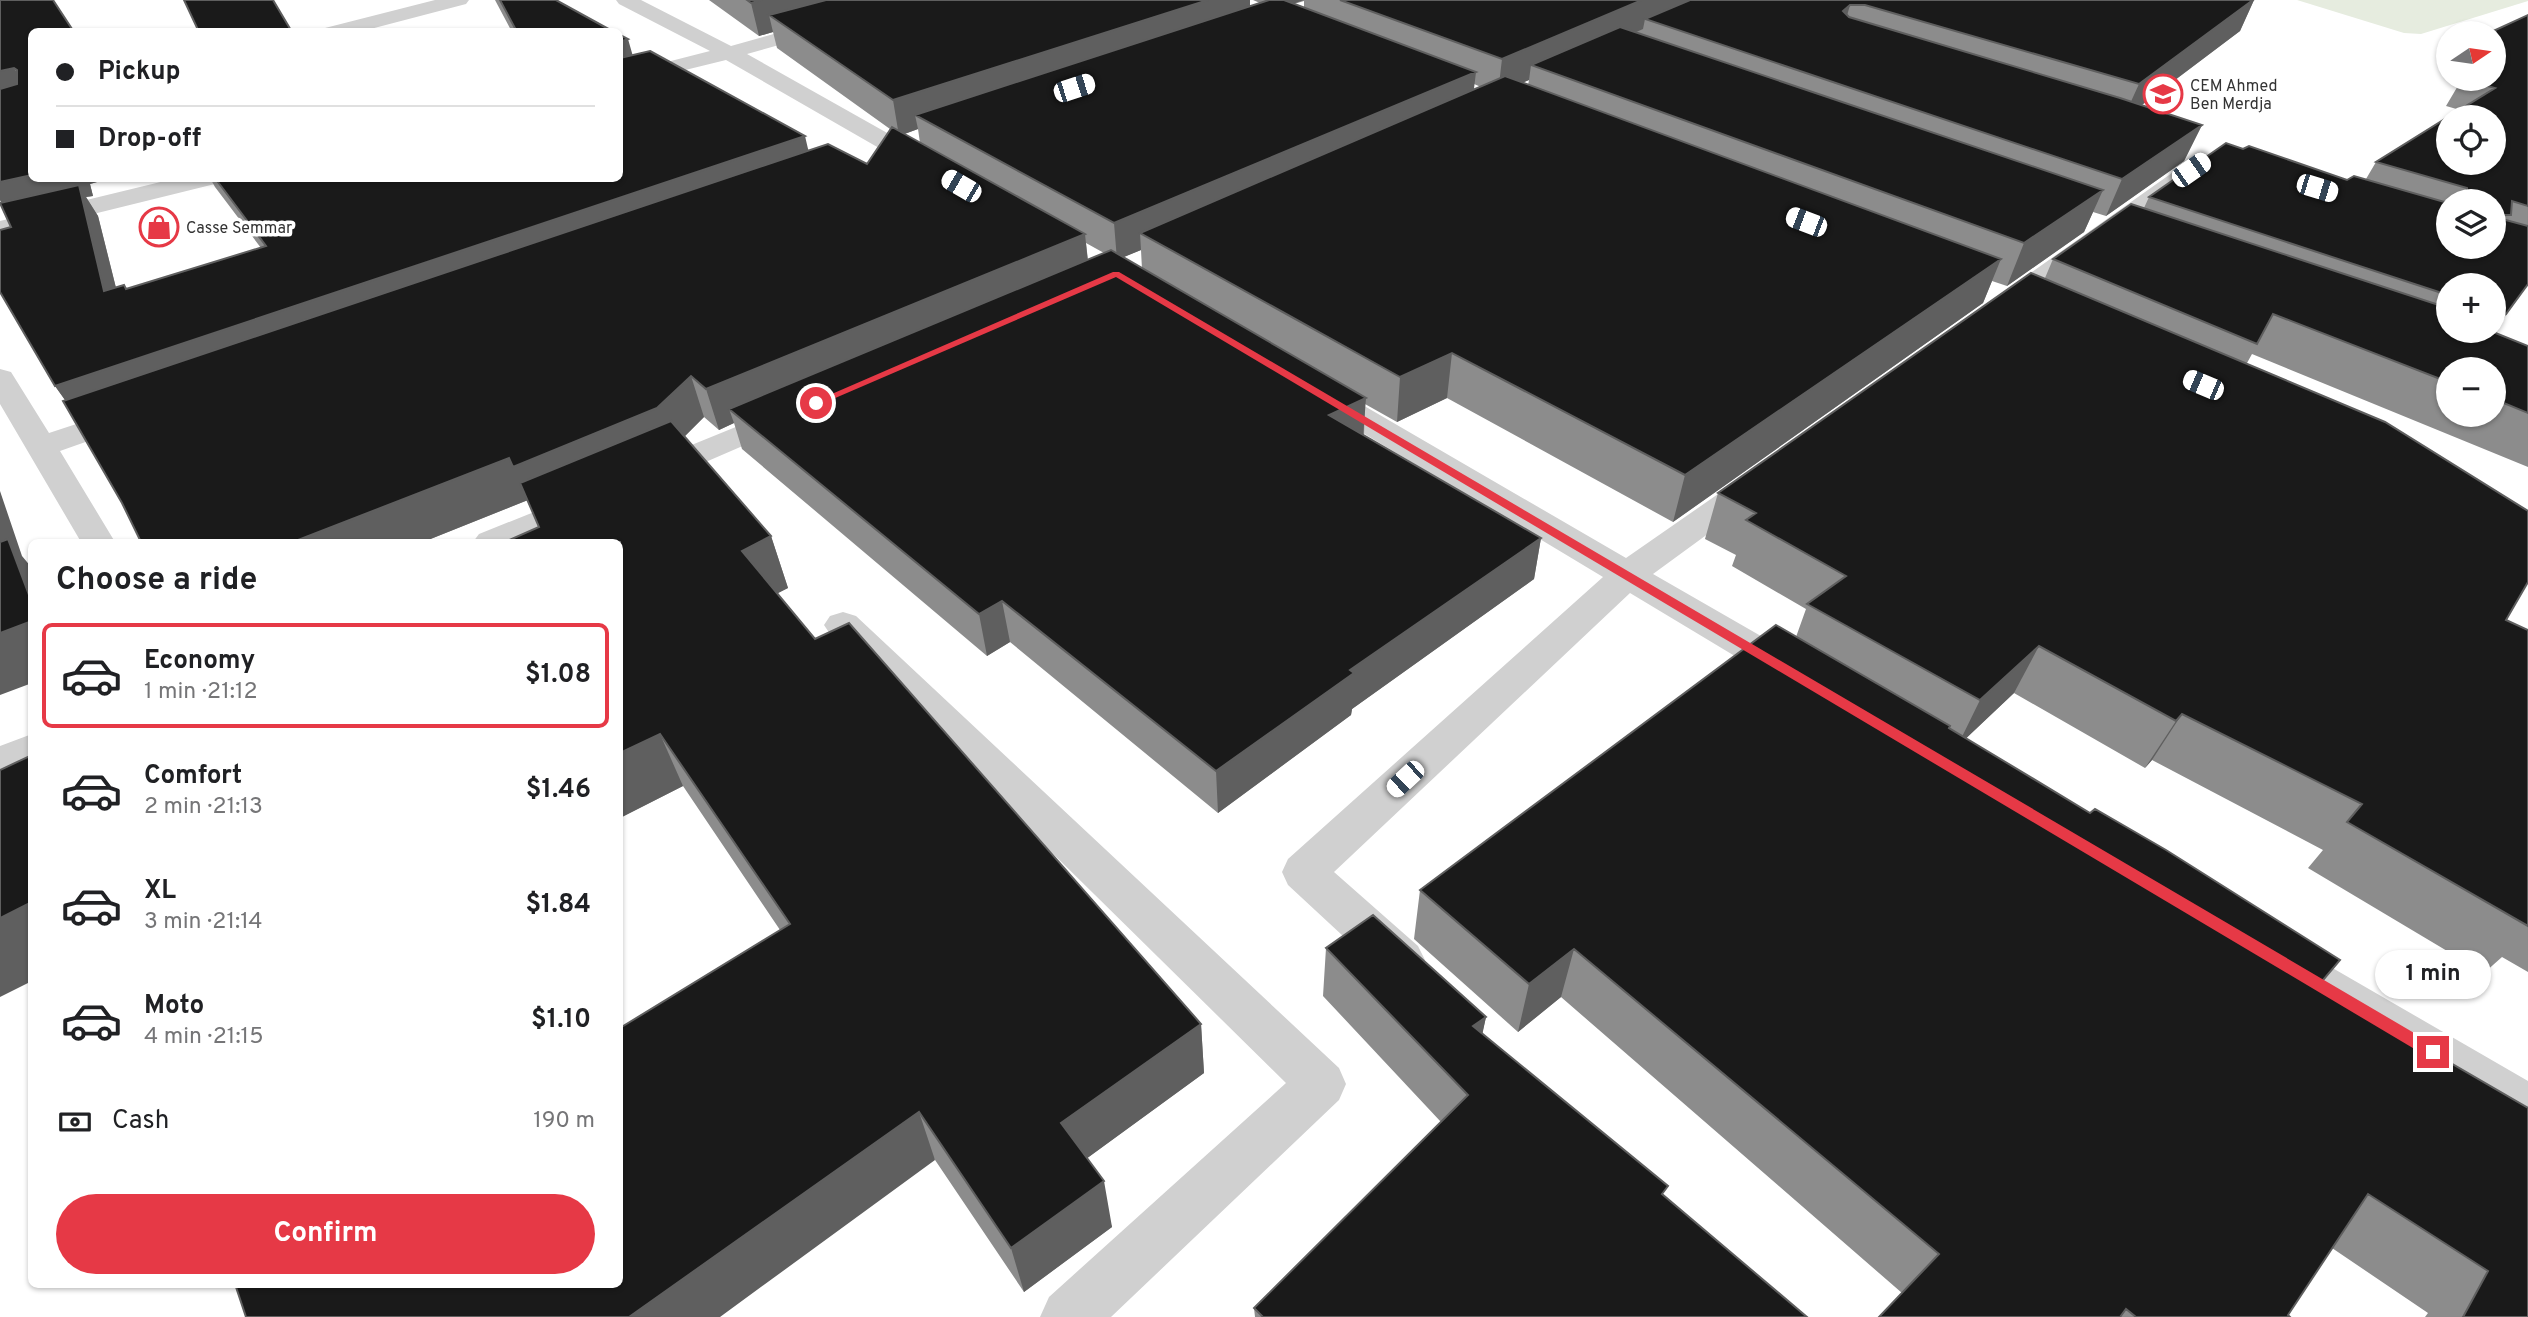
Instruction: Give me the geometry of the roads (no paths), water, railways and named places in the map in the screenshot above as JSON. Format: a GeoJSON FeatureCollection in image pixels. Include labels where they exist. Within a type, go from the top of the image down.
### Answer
{"type":"FeatureCollection","features":[{"type":"Feature","properties":{"kind":"street"},"geometry":{"type":"LineString","coordinates":[[348,28],[459,0]]}},
{"type":"Feature","properties":{"kind":"street"},"geometry":{"type":"LineString","coordinates":[[626,0],[729,53],[953,181]]}},
{"type":"Feature","properties":{"kind":"street"},"geometry":{"type":"LineString","coordinates":[[623,79],[729,53],[918,0]]}},
{"type":"Feature","properties":{"kind":"street"},"geometry":{"type":"LineString","coordinates":[[2002,307],[2212,156]]}},
{"type":"Feature","properties":{"kind":"street"},"geometry":{"type":"LineString","coordinates":[[0,229],[194,182]]}},
{"type":"Feature","properties":{"kind":"street"},"geometry":{"type":"LineString","coordinates":[[0,378],[96,539]]}},
{"type":"Feature","properties":{"kind":"street"},"geometry":{"type":"LineString","coordinates":[[1294,379],[1819,689]]}},
{"type":"Feature","properties":{"kind":"street"},"geometry":{"type":"LineString","coordinates":[[41,447],[159,405]]}},
{"type":"Feature","properties":{"kind":"street"},"geometry":{"type":"LineString","coordinates":[[631,482],[810,405]]}},
{"type":"Feature","properties":{"kind":"street"},"geometry":{"type":"LineString","coordinates":[[1427,983],[1304,872],[1627,575],[1785,462]]}},
{"type":"Feature","properties":{"kind":"street"},"geometry":{"type":"LineString","coordinates":[[498,539],[606,493]]}},
{"type":"Feature","properties":{"kind":"street"},"geometry":{"type":"LineString","coordinates":[[844,625],[1321,1084],[1069,1317]]}},
{"type":"Feature","properties":{"kind":"street"},"geometry":{"type":"LineString","coordinates":[[0,764],[28,751]]}},
{"type":"Feature","properties":{"kind":"street"},"geometry":{"type":"LineString","coordinates":[[2252,944],[2528,1108]]}},
{"type":"Feature","properties":{"kind":"place","name":"CEM Ahmed Ben Merdja"},"geometry":{"type":"Point","coordinates":[2163,94]}},
{"type":"Feature","properties":{"kind":"place","name":"Casse Semmar"},"geometry":{"type":"Point","coordinates":[159,227]}}]}
